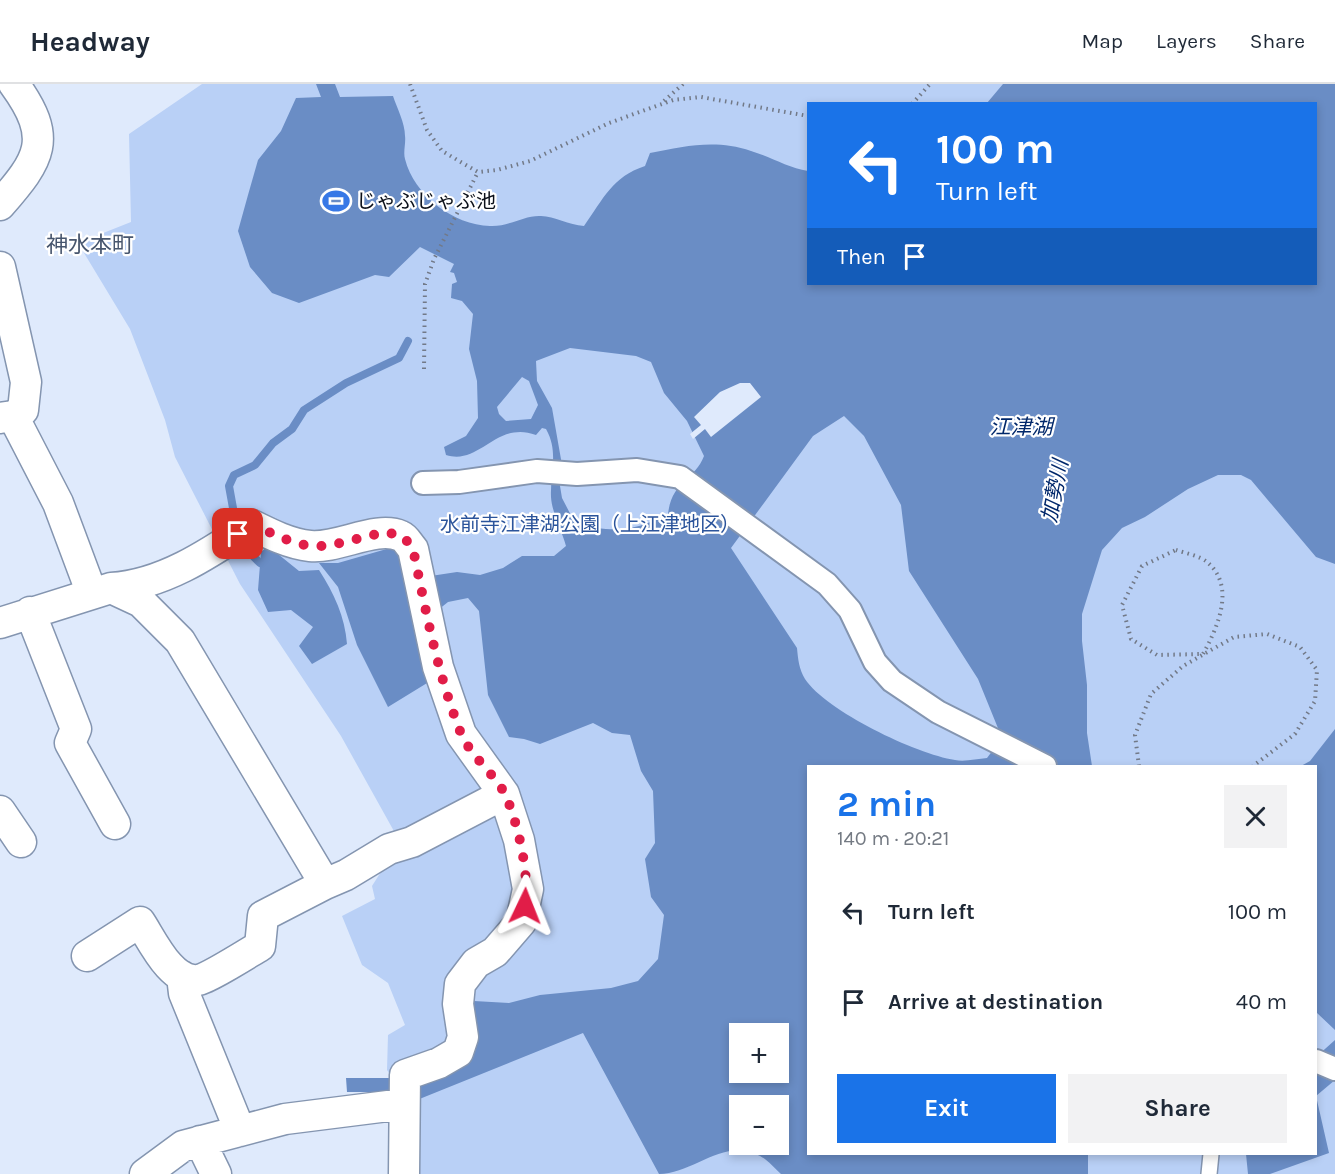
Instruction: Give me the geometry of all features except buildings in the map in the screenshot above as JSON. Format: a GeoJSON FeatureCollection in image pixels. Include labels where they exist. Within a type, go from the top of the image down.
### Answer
{"type":"FeatureCollection","features":[{"type":"Feature","properties":{"kind":"street"},"geometry":{"type":"LineString","coordinates":[[0,206],[27,173],[37,154],[38,126],[26,99],[15,84]]}},
{"type":"Feature","properties":{"kind":"street"},"geometry":{"type":"LineString","coordinates":[[0,269],[26,382],[23,410],[7,417],[58,503],[101,591],[141,602],[180,640],[325,884]]}},
{"type":"Feature","properties":{"kind":"street"},"geometry":{"type":"LineString","coordinates":[[423,483],[537,471],[577,474],[637,470],[680,477],[827,584],[850,610],[875,662],[892,681],[938,712],[1043,765]]}},
{"type":"Feature","properties":{"kind":"street"},"geometry":{"type":"LineString","coordinates":[[0,623],[101,591],[149,581],[210,552],[252,525],[308,546],[328,546],[385,532],[403,536],[413,549],[438,667],[461,734],[504,794],[519,840],[528,889],[521,922],[495,952],[476,963],[460,984],[458,1004],[463,1037],[458,1052],[439,1063],[405,1092],[285,1119],[183,1146],[145,1174]]}},
{"type":"Feature","properties":{"kind":"street"},"geometry":{"type":"LineString","coordinates":[[30,612],[76,729],[70,743],[115,824]]}},
{"type":"Feature","properties":{"kind":"street"},"geometry":{"type":"LineString","coordinates":[[87,956],[140,922],[168,964],[182,976],[198,980],[260,946],[263,916],[346,875],[389,849],[412,842],[504,794]]}},
{"type":"Feature","properties":{"kind":"street"},"geometry":{"type":"LineString","coordinates":[[0,811],[21,842]]}},
{"type":"Feature","properties":{"kind":"street"},"geometry":{"type":"LineString","coordinates":[[182,976],[184,993],[240,1131]]}},
{"type":"Feature","properties":{"kind":"street"},"geometry":{"type":"LineString","coordinates":[[1317,1061],[1335,1069]]}},
{"type":"Feature","properties":{"kind":"street"},"geometry":{"type":"LineString","coordinates":[[404,1174],[405,1092]]}},
{"type":"Feature","properties":{"kind":"street"},"geometry":{"type":"LineString","coordinates":[[201,1141],[216,1174]]}},
{"type":"Feature","properties":{"kind":"lane"},"geometry":{"type":"LineString","coordinates":[[1209,1174],[1211,1155]]}},
{"type":"Feature","properties":{"kind":"path"},"geometry":{"type":"LineString","coordinates":[[410,84],[427,130],[442,151],[478,172],[497,170],[530,161],[609,123],[660,104],[701,97],[807,116]]}},
{"type":"Feature","properties":{"kind":"path"},"geometry":{"type":"LineString","coordinates":[[660,104],[683,84]]}},
{"type":"Feature","properties":{"kind":"path"},"geometry":{"type":"LineString","coordinates":[[914,102],[930,84]]}},
{"type":"Feature","properties":{"kind":"path"},"geometry":{"type":"LineString","coordinates":[[424,369],[425,284],[434,259],[478,172]]}},
{"type":"Feature","properties":{"kind":"path"},"geometry":{"type":"LineString","coordinates":[[1176,550],[1207,561],[1221,580],[1222,604],[1217,628],[1203,654],[1157,656],[1131,639],[1122,605],[1142,566],[1176,550]]}},
{"type":"Feature","properties":{"kind":"path"},"geometry":{"type":"LineString","coordinates":[[1139,765],[1135,735],[1151,694],[1183,666],[1234,637],[1267,634],[1300,647],[1317,670],[1315,701],[1295,734],[1254,765]]}},
{"type":"Feature","properties":{"kind":"green space","name":"水前寺江津湖公園（上江津地区）"},"geometry":{"type":"Polygon","coordinates":[[[202,84],[1335,84],[1335,1174],[410,1174],[409,1103],[387,1070],[388,1035],[405,1025],[388,983],[362,965],[342,916],[375,899],[372,886],[400,842],[341,736],[240,584],[175,457],[165,420],[130,329],[78,243],[131,222],[129,134],[202,84]]]}},
{"type":"Feature","properties":{"kind":"water","name":"江津湖"},"geometry":{"type":"Polygon","coordinates":[[[316,84],[335,84],[340,97],[393,96],[404,126],[405,159],[417,185],[437,206],[449,214],[462,220],[490,226],[539,216],[584,226],[616,182],[645,166],[650,153],[688,146],[738,147],[807,171],[807,285],[1317,285],[1317,102],[988,102],[1003,84],[1335,84],[1335,564],[1316,557],[1251,480],[1241,475],[1218,475],[1188,489],[1145,517],[1122,528],[1102,550],[1082,614],[1082,641],[1087,685],[1087,733],[1092,765],[807,765],[807,1155],[1088,1155],[1088,1174],[781,1174],[757,1155],[789,1155],[789,1095],[729,1095],[729,1151],[672,1172],[659,1174],[583,1033],[417,1100],[389,1092],[347,1092],[346,1078],[421,1078],[468,1014],[474,1001],[509,1003],[540,995],[611,988],[638,981],[658,959],[664,915],[651,897],[645,859],[655,843],[653,791],[641,771],[630,735],[612,733],[593,723],[540,744],[509,737],[488,695],[479,611],[468,598],[448,602],[438,610],[432,680],[388,707],[357,645],[338,587],[319,563],[338,563],[397,546],[424,577],[457,572],[480,575],[503,568],[522,556],[554,556],[566,546],[551,497],[552,446],[546,429],[542,428],[536,435],[522,432],[510,433],[469,454],[458,457],[446,455],[444,447],[466,436],[478,418],[477,381],[469,349],[473,314],[462,301],[451,298],[452,284],[457,282],[454,273],[450,272],[454,264],[420,247],[389,277],[375,275],[299,303],[272,293],[250,267],[238,231],[258,160],[281,131],[296,98],[321,97],[316,84]],[[570,348],[536,361],[537,381],[552,408],[562,465],[560,486],[562,498],[575,523],[623,529],[656,520],[668,514],[674,494],[700,464],[704,456],[687,421],[664,393],[651,362],[636,356],[570,348]],[[522,377],[497,407],[499,414],[506,421],[531,419],[538,405],[529,381],[522,377]],[[844,416],[813,436],[731,548],[797,648],[803,675],[816,691],[851,717],[918,749],[959,761],[987,758],[1002,738],[978,679],[909,571],[901,505],[864,436],[844,416]]]}},
{"type":"Feature","properties":{"kind":"water"},"geometry":{"type":"Polygon","coordinates":[[[268,546],[299,571],[319,570],[338,606],[347,644],[312,664],[299,646],[313,627],[291,610],[268,612],[258,590],[261,552],[268,546]]]}},
{"type":"Feature","properties":{"kind":"water"},"geometry":{"type":"Polygon","coordinates":[[[1335,729],[1335,1030],[1317,1013],[1317,765],[1303,765],[1310,761],[1335,729]]]}},
{"type":"Feature","properties":{"kind":"water"},"geometry":{"type":"Polygon","coordinates":[[[1335,1040],[1335,1080],[1317,1095],[1317,1056],[1335,1040]]]}},
{"type":"Feature","properties":{"kind":"water"},"geometry":{"type":"Polygon","coordinates":[[[1317,1100],[1329,1153],[1270,1174],[1248,1174],[1246,1155],[1317,1155],[1317,1100]]]}},
{"type":"Feature","properties":{"kind":"pier"},"geometry":{"type":"Polygon","coordinates":[[[740,383],[750,383],[761,397],[711,437],[705,429],[693,439],[690,434],[701,425],[694,417],[720,392],[740,383]]]}},
{"type":"Feature","properties":{"kind":"waterway"},"geometry":{"type":"LineString","coordinates":[[235,519],[229,486],[234,475],[255,465],[273,443],[292,429],[304,410],[346,383],[399,358],[408,341]]}},
{"type":"Feature","properties":{"kind":"waterway"},"geometry":{"type":"LineString","coordinates":[[246,549],[260,563]]}},
{"type":"Feature","properties":{"kind":"place","name":"じゃぶじゃぶ池"},"geometry":{"type":"Point","coordinates":[336,201]}},
{"type":"Feature","properties":{"kind":"district","name":"神水本町"},"geometry":{"type":"Point","coordinates":[90,244]}},
{"type":"Feature","properties":{"kind":"route"},"geometry":{"type":"LineString","coordinates":[[238,534],[252,525],[308,546],[328,546],[385,532],[403,536],[413,549],[438,667],[461,734],[504,794],[519,840],[528,889],[525,906]]}},
{"type":"Feature","properties":{"kind":"water label","name":"加勢川"},"geometry":{"type":"Point","coordinates":[1055,491]}}]}
